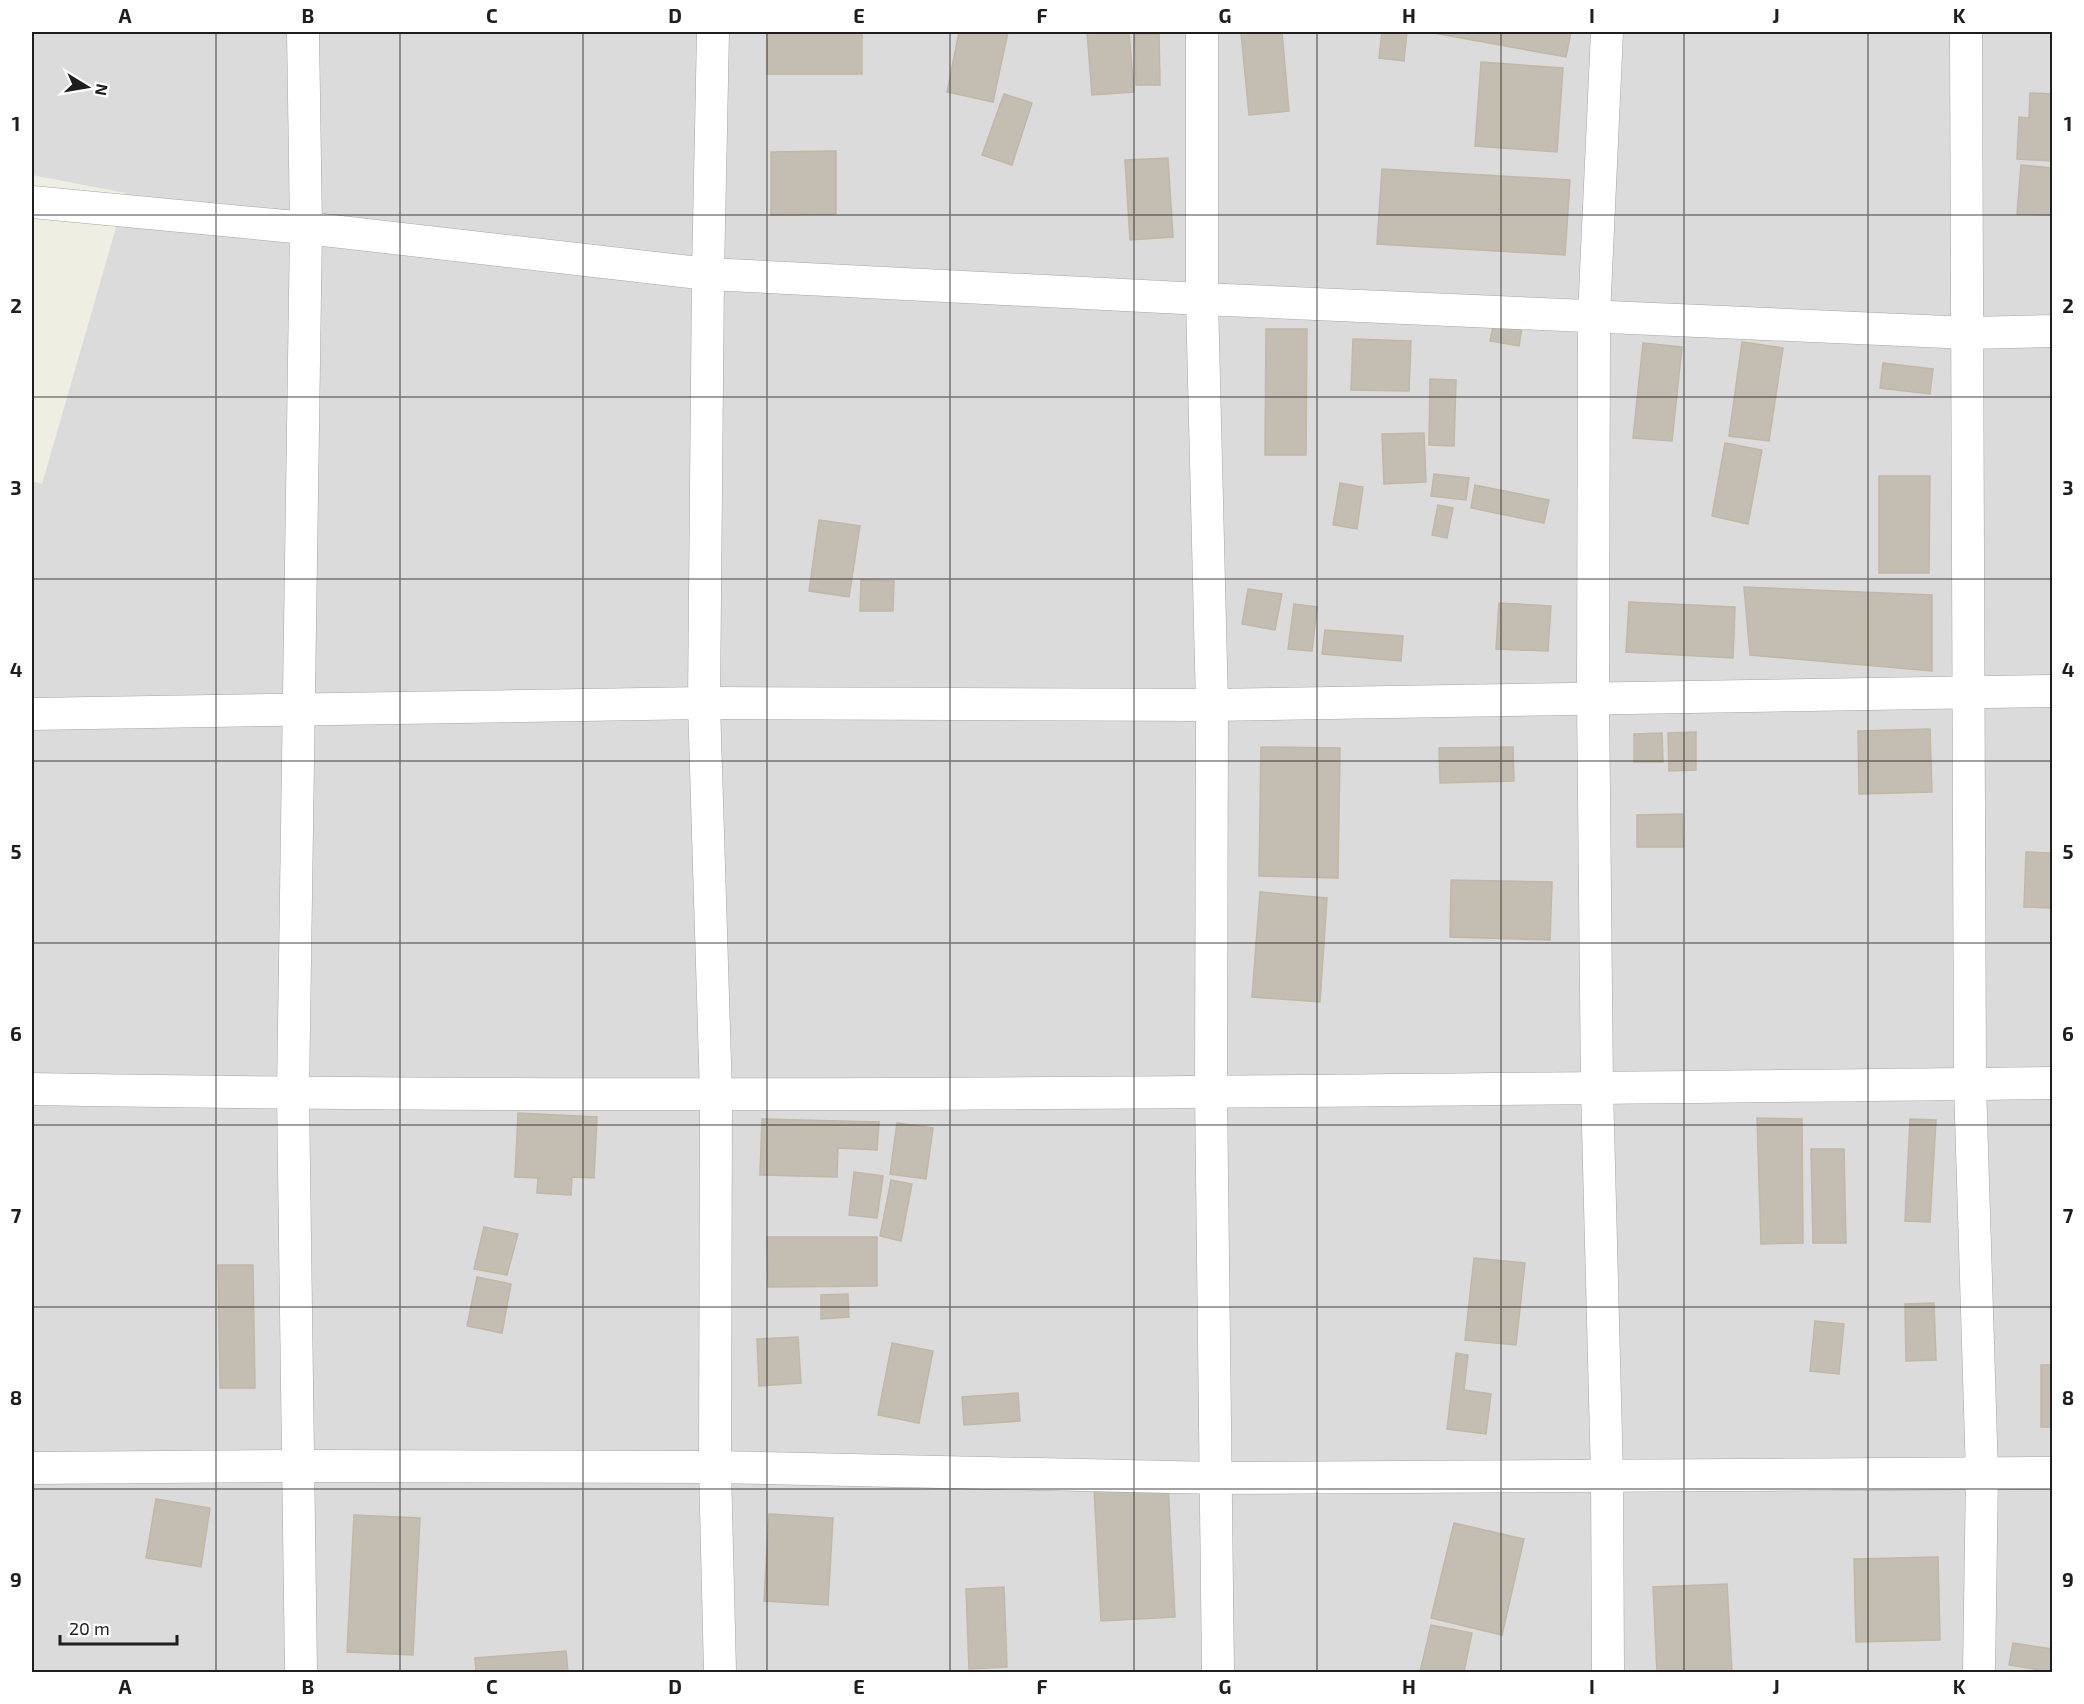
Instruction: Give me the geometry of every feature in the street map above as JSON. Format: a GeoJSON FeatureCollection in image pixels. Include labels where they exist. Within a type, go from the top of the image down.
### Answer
{"type":"FeatureCollection","features":[{"type":"Feature","properties":{"kind":"street"},"geometry":{"type":"LineString","coordinates":[[301,1672],[293,1094],[306,228],[303,32]]}},
{"type":"Feature","properties":{"kind":"street"},"geometry":{"type":"LineString","coordinates":[[713,32],[704,703],[716,1095],[715,1467],[720,1672]]}},
{"type":"Feature","properties":{"kind":"street"},"geometry":{"type":"LineString","coordinates":[[1202,32],[1202,299],[1212,705],[1211,1092],[1218,1672]]}},
{"type":"Feature","properties":{"kind":"street"},"geometry":{"type":"LineString","coordinates":[[1607,32],[1594,316],[1593,699],[1597,1088],[1607,1476],[1608,1672]]}},
{"type":"Feature","properties":{"kind":"street"},"geometry":{"type":"LineString","coordinates":[[1966,32],[1969,333],[1970,1084],[1982,1474],[1979,1672]]}},
{"type":"Feature","properties":{"kind":"street"},"geometry":{"type":"LineString","coordinates":[[32,202],[306,228],[708,274],[1202,299],[1969,333],[2052,331]]}},
{"type":"Feature","properties":{"kind":"street"},"geometry":{"type":"LineString","coordinates":[[32,714],[704,703],[1212,705],[2052,691]]}},
{"type":"Feature","properties":{"kind":"street"},"geometry":{"type":"LineString","coordinates":[[32,1089],[293,1094],[716,1095],[2052,1083]]}},
{"type":"Feature","properties":{"kind":"street"},"geometry":{"type":"LineString","coordinates":[[32,1468],[715,1467],[1216,1478],[2052,1473]]}},
{"type":"Feature","properties":{"kind":"shaded area"},"geometry":{"type":"Polygon","coordinates":[[[32,32],[2052,32],[2052,1672],[32,1672],[32,481],[42,484],[126,193],[32,175],[32,32]]]}},
{"type":"Feature","properties":{"kind":"building"},"geometry":{"type":"Polygon","coordinates":[[[767,32],[862,32],[862,74],[767,74],[767,32]]]}},
{"type":"Feature","properties":{"kind":"building"},"geometry":{"type":"Polygon","coordinates":[[[959,32],[1008,32],[993,102],[947,92],[959,32]]]}},
{"type":"Feature","properties":{"kind":"building"},"geometry":{"type":"Polygon","coordinates":[[[1087,32],[1129,32],[1134,92],[1092,95],[1087,32]]]}},
{"type":"Feature","properties":{"kind":"building"},"geometry":{"type":"Polygon","coordinates":[[[1282,32],[1289,111],[1249,115],[1241,33],[1282,32]]]}},
{"type":"Feature","properties":{"kind":"building"},"geometry":{"type":"Polygon","coordinates":[[[1382,32],[1407,32],[1404,61],[1379,58],[1382,32]]]}},
{"type":"Feature","properties":{"kind":"building"},"geometry":{"type":"Polygon","coordinates":[[[1428,32],[1571,32],[1566,57],[1428,32]]]}},
{"type":"Feature","properties":{"kind":"building"},"geometry":{"type":"Polygon","coordinates":[[[1135,34],[1159,34],[1160,85],[1136,85],[1135,34]]]}},
{"type":"Feature","properties":{"kind":"building"},"geometry":{"type":"Polygon","coordinates":[[[1481,62],[1563,68],[1557,152],[1475,146],[1481,62]]]}},
{"type":"Feature","properties":{"kind":"building"},"geometry":{"type":"Polygon","coordinates":[[[2030,93],[2052,94],[2052,161],[2017,159],[2019,117],[2029,118],[2030,93]]]}},
{"type":"Feature","properties":{"kind":"building"},"geometry":{"type":"Polygon","coordinates":[[[1004,94],[1032,103],[1012,165],[982,155],[1004,94]]]}},
{"type":"Feature","properties":{"kind":"building"},"geometry":{"type":"Polygon","coordinates":[[[836,151],[836,214],[771,215],[771,152],[836,151]]]}},
{"type":"Feature","properties":{"kind":"building"},"geometry":{"type":"Polygon","coordinates":[[[1168,158],[1173,237],[1130,240],[1125,160],[1168,158]]]}},
{"type":"Feature","properties":{"kind":"building"},"geometry":{"type":"Polygon","coordinates":[[[2021,165],[2052,168],[2052,215],[2017,214],[2021,165]]]}},
{"type":"Feature","properties":{"kind":"building"},"geometry":{"type":"Polygon","coordinates":[[[1382,169],[1570,180],[1565,255],[1377,244],[1382,169]]]}},
{"type":"Feature","properties":{"kind":"building"},"geometry":{"type":"Polygon","coordinates":[[[1494,322],[1522,327],[1519,346],[1490,341],[1494,322]]]}},
{"type":"Feature","properties":{"kind":"building"},"geometry":{"type":"Polygon","coordinates":[[[1266,329],[1307,329],[1306,455],[1265,455],[1266,329]]]}},
{"type":"Feature","properties":{"kind":"building"},"geometry":{"type":"Polygon","coordinates":[[[1353,339],[1411,341],[1409,391],[1351,390],[1353,339]]]}},
{"type":"Feature","properties":{"kind":"building"},"geometry":{"type":"Polygon","coordinates":[[[1742,342],[1783,348],[1769,441],[1729,436],[1742,342]]]}},
{"type":"Feature","properties":{"kind":"building"},"geometry":{"type":"Polygon","coordinates":[[[1643,343],[1682,347],[1672,441],[1633,438],[1643,343]]]}},
{"type":"Feature","properties":{"kind":"building"},"geometry":{"type":"Polygon","coordinates":[[[1883,363],[1933,369],[1930,394],[1880,388],[1883,363]]]}},
{"type":"Feature","properties":{"kind":"building"},"geometry":{"type":"Polygon","coordinates":[[[1430,379],[1456,380],[1454,446],[1429,445],[1430,379]]]}},
{"type":"Feature","properties":{"kind":"building"},"geometry":{"type":"Polygon","coordinates":[[[1424,433],[1426,482],[1384,484],[1382,434],[1424,433]]]}},
{"type":"Feature","properties":{"kind":"building"},"geometry":{"type":"Polygon","coordinates":[[[1725,443],[1762,450],[1748,524],[1712,516],[1725,443]]]}},
{"type":"Feature","properties":{"kind":"building"},"geometry":{"type":"Polygon","coordinates":[[[1434,474],[1469,478],[1466,500],[1431,496],[1434,474]]]}},
{"type":"Feature","properties":{"kind":"building"},"geometry":{"type":"Polygon","coordinates":[[[1879,476],[1930,476],[1929,573],[1879,573],[1879,476]]]}},
{"type":"Feature","properties":{"kind":"building"},"geometry":{"type":"Polygon","coordinates":[[[1340,483],[1363,487],[1357,529],[1333,525],[1340,483]]]}},
{"type":"Feature","properties":{"kind":"building"},"geometry":{"type":"Polygon","coordinates":[[[1475,485],[1549,500],[1544,523],[1471,508],[1475,485]]]}},
{"type":"Feature","properties":{"kind":"building"},"geometry":{"type":"Polygon","coordinates":[[[1438,505],[1453,508],[1447,538],[1432,535],[1438,505]]]}},
{"type":"Feature","properties":{"kind":"building"},"geometry":{"type":"Polygon","coordinates":[[[819,520],[860,526],[849,597],[809,591],[819,520]]]}},
{"type":"Feature","properties":{"kind":"building"},"geometry":{"type":"Polygon","coordinates":[[[861,580],[894,581],[893,611],[860,611],[861,580]]]}},
{"type":"Feature","properties":{"kind":"building"},"geometry":{"type":"Polygon","coordinates":[[[1744,587],[1932,595],[1932,671],[1750,655],[1744,587]]]}},
{"type":"Feature","properties":{"kind":"building"},"geometry":{"type":"Polygon","coordinates":[[[1248,589],[1282,594],[1275,630],[1242,624],[1248,589]]]}},
{"type":"Feature","properties":{"kind":"building"},"geometry":{"type":"Polygon","coordinates":[[[1629,602],[1735,607],[1733,658],[1626,652],[1629,602]]]}},
{"type":"Feature","properties":{"kind":"building"},"geometry":{"type":"Polygon","coordinates":[[[1499,603],[1551,606],[1548,651],[1496,649],[1499,603]]]}},
{"type":"Feature","properties":{"kind":"building"},"geometry":{"type":"Polygon","coordinates":[[[1294,604],[1317,607],[1312,651],[1288,649],[1294,604]]]}},
{"type":"Feature","properties":{"kind":"building"},"geometry":{"type":"Polygon","coordinates":[[[1325,630],[1403,636],[1401,661],[1322,654],[1325,630]]]}},
{"type":"Feature","properties":{"kind":"building"},"geometry":{"type":"Polygon","coordinates":[[[1930,729],[1932,792],[1859,794],[1858,731],[1930,729]]]}},
{"type":"Feature","properties":{"kind":"building"},"geometry":{"type":"Polygon","coordinates":[[[1696,732],[1696,770],[1669,771],[1668,733],[1696,732]]]}},
{"type":"Feature","properties":{"kind":"building"},"geometry":{"type":"Polygon","coordinates":[[[1662,733],[1663,762],[1634,762],[1634,734],[1662,733]]]}},
{"type":"Feature","properties":{"kind":"building"},"geometry":{"type":"Polygon","coordinates":[[[1261,747],[1340,748],[1338,878],[1259,876],[1261,747]]]}},
{"type":"Feature","properties":{"kind":"building"},"geometry":{"type":"Polygon","coordinates":[[[1513,747],[1514,781],[1440,783],[1439,748],[1513,747]]]}},
{"type":"Feature","properties":{"kind":"building"},"geometry":{"type":"Polygon","coordinates":[[[1682,814],[1683,847],[1637,847],[1637,815],[1682,814]]]}},
{"type":"Feature","properties":{"kind":"building"},"geometry":{"type":"Polygon","coordinates":[[[2026,852],[2052,853],[2052,908],[2024,907],[2026,852]]]}},
{"type":"Feature","properties":{"kind":"building"},"geometry":{"type":"Polygon","coordinates":[[[1451,880],[1552,882],[1550,940],[1450,937],[1451,880]]]}},
{"type":"Feature","properties":{"kind":"building"},"geometry":{"type":"Polygon","coordinates":[[[1260,892],[1327,898],[1320,1002],[1252,997],[1260,892]]]}},
{"type":"Feature","properties":{"kind":"building"},"geometry":{"type":"Polygon","coordinates":[[[518,1113],[597,1117],[594,1178],[572,1177],[571,1195],[537,1193],[538,1178],[515,1177],[518,1113]]]}},
{"type":"Feature","properties":{"kind":"building"},"geometry":{"type":"Polygon","coordinates":[[[1757,1118],[1802,1119],[1803,1243],[1761,1244],[1757,1118]]]}},
{"type":"Feature","properties":{"kind":"building"},"geometry":{"type":"Polygon","coordinates":[[[762,1119],[879,1122],[877,1150],[838,1148],[837,1177],[760,1175],[762,1119]]]}},
{"type":"Feature","properties":{"kind":"building"},"geometry":{"type":"Polygon","coordinates":[[[1910,1119],[1936,1120],[1930,1222],[1905,1221],[1910,1119]]]}},
{"type":"Feature","properties":{"kind":"building"},"geometry":{"type":"Polygon","coordinates":[[[897,1123],[933,1128],[926,1179],[890,1174],[897,1123]]]}},
{"type":"Feature","properties":{"kind":"building"},"geometry":{"type":"Polygon","coordinates":[[[1811,1149],[1844,1149],[1846,1243],[1813,1243],[1811,1149]]]}},
{"type":"Feature","properties":{"kind":"building"},"geometry":{"type":"Polygon","coordinates":[[[854,1172],[883,1176],[877,1218],[849,1215],[854,1172]]]}},
{"type":"Feature","properties":{"kind":"building"},"geometry":{"type":"Polygon","coordinates":[[[891,1180],[912,1184],[901,1241],[880,1236],[891,1180]]]}},
{"type":"Feature","properties":{"kind":"building"},"geometry":{"type":"Polygon","coordinates":[[[484,1227],[518,1234],[507,1275],[474,1269],[484,1227]]]}},
{"type":"Feature","properties":{"kind":"building"},"geometry":{"type":"Polygon","coordinates":[[[767,1237],[877,1237],[877,1286],[768,1287],[767,1237]]]}},
{"type":"Feature","properties":{"kind":"building"},"geometry":{"type":"Polygon","coordinates":[[[1474,1258],[1525,1263],[1516,1345],[1465,1340],[1474,1258]]]}},
{"type":"Feature","properties":{"kind":"building"},"geometry":{"type":"Polygon","coordinates":[[[218,1265],[253,1265],[255,1388],[220,1388],[218,1265]]]}},
{"type":"Feature","properties":{"kind":"building"},"geometry":{"type":"Polygon","coordinates":[[[477,1277],[511,1284],[502,1333],[467,1326],[477,1277]]]}},
{"type":"Feature","properties":{"kind":"building"},"geometry":{"type":"Polygon","coordinates":[[[848,1294],[849,1317],[821,1319],[821,1295],[848,1294]]]}},
{"type":"Feature","properties":{"kind":"building"},"geometry":{"type":"Polygon","coordinates":[[[1934,1303],[1936,1360],[1906,1361],[1905,1304],[1934,1303]]]}},
{"type":"Feature","properties":{"kind":"building"},"geometry":{"type":"Polygon","coordinates":[[[1815,1321],[1844,1324],[1839,1374],[1810,1371],[1815,1321]]]}},
{"type":"Feature","properties":{"kind":"building"},"geometry":{"type":"Polygon","coordinates":[[[798,1337],[801,1383],[759,1386],[757,1339],[798,1337]]]}},
{"type":"Feature","properties":{"kind":"building"},"geometry":{"type":"Polygon","coordinates":[[[892,1343],[933,1351],[919,1423],[878,1415],[892,1343]]]}},
{"type":"Feature","properties":{"kind":"building"},"geometry":{"type":"Polygon","coordinates":[[[1456,1353],[1468,1355],[1464,1390],[1491,1394],[1486,1434],[1447,1429],[1456,1353]]]}},
{"type":"Feature","properties":{"kind":"building"},"geometry":{"type":"Polygon","coordinates":[[[2041,1365],[2052,1365],[2052,1427],[2041,1427],[2041,1365]]]}},
{"type":"Feature","properties":{"kind":"building"},"geometry":{"type":"Polygon","coordinates":[[[1018,1393],[1020,1421],[964,1425],[962,1397],[1018,1393]]]}},
{"type":"Feature","properties":{"kind":"building"},"geometry":{"type":"Polygon","coordinates":[[[1168,1483],[1175,1617],[1101,1621],[1094,1487],[1168,1483]]]}},
{"type":"Feature","properties":{"kind":"building"},"geometry":{"type":"Polygon","coordinates":[[[156,1499],[210,1508],[201,1567],[146,1558],[156,1499]]]}},
{"type":"Feature","properties":{"kind":"building"},"geometry":{"type":"Polygon","coordinates":[[[769,1514],[833,1518],[828,1605],[764,1601],[769,1514]]]}},
{"type":"Feature","properties":{"kind":"building"},"geometry":{"type":"Polygon","coordinates":[[[354,1515],[420,1518],[413,1655],[347,1652],[354,1515]]]}},
{"type":"Feature","properties":{"kind":"building"},"geometry":{"type":"Polygon","coordinates":[[[1454,1523],[1524,1539],[1502,1635],[1431,1618],[1454,1523]]]}},
{"type":"Feature","properties":{"kind":"building"},"geometry":{"type":"Polygon","coordinates":[[[1938,1557],[1940,1640],[1856,1642],[1854,1559],[1938,1557]]]}},
{"type":"Feature","properties":{"kind":"building"},"geometry":{"type":"Polygon","coordinates":[[[1727,1584],[1732,1672],[1657,1672],[1653,1587],[1727,1584]]]}},
{"type":"Feature","properties":{"kind":"building"},"geometry":{"type":"Polygon","coordinates":[[[1004,1587],[1007,1667],[969,1669],[966,1589],[1004,1587]]]}},
{"type":"Feature","properties":{"kind":"building"},"geometry":{"type":"Polygon","coordinates":[[[1431,1625],[1472,1633],[1464,1672],[1420,1672],[1431,1625]]]}},
{"type":"Feature","properties":{"kind":"building"},"geometry":{"type":"Polygon","coordinates":[[[2013,1643],[2052,1649],[2052,1672],[2009,1665],[2013,1643]]]}},
{"type":"Feature","properties":{"kind":"building"},"geometry":{"type":"Polygon","coordinates":[[[566,1651],[568,1672],[476,1672],[475,1658],[566,1651]]]}}]}
